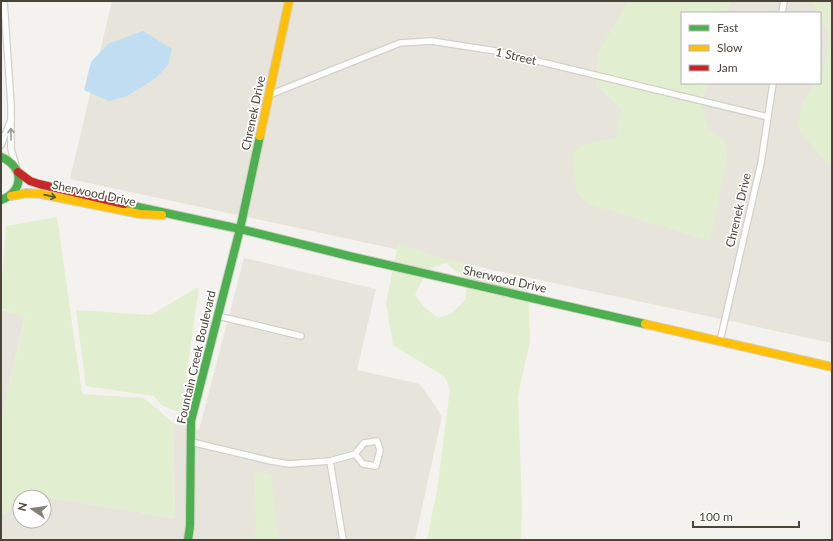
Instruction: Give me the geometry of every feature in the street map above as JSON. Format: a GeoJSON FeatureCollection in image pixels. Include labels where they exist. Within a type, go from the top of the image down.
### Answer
{"type":"FeatureCollection","features":[{"type":"Feature","properties":{"kind":"street"},"geometry":{"type":"LineString","coordinates":[[4,1],[11,105],[11,149],[18,172],[18,185],[16,191],[4,200]]}},
{"type":"Feature","properties":{"kind":"street","name":"Chrenek Drive"},"geometry":{"type":"LineString","coordinates":[[240,229],[289,1]]}},
{"type":"Feature","properties":{"kind":"street"},"geometry":{"type":"LineString","coordinates":[[782,12],[784,1]]}},
{"type":"Feature","properties":{"kind":"street","name":"1 Street"},"geometry":{"type":"LineString","coordinates":[[269,95],[400,43],[431,41],[496,51],[768,117]]}},
{"type":"Feature","properties":{"kind":"street","name":"Chrenek Drive"},"geometry":{"type":"LineString","coordinates":[[720,341],[761,163],[773,84]]}},
{"type":"Feature","properties":{"kind":"street"},"geometry":{"type":"LineString","coordinates":[[1,145],[11,120]]}},
{"type":"Feature","properties":{"kind":"street","name":"Sherwood Drive"},"geometry":{"type":"LineString","coordinates":[[1,157],[10,161],[18,172],[39,184],[109,201],[240,229],[349,256],[832,367]]}},
{"type":"Feature","properties":{"kind":"street","name":"Sherwood Drive"},"geometry":{"type":"LineString","coordinates":[[4,200],[34,193],[140,214],[173,214]]}},
{"type":"Feature","properties":{"kind":"street","name":"Fountain Creek Boulevard"},"geometry":{"type":"LineString","coordinates":[[188,540],[190,526],[191,421],[240,229]]}},
{"type":"Feature","properties":{"kind":"street"},"geometry":{"type":"LineString","coordinates":[[218,316],[301,336]]}},
{"type":"Feature","properties":{"kind":"street"},"geometry":{"type":"LineString","coordinates":[[191,442],[289,464],[330,460],[355,454],[364,443],[377,440],[380,450],[376,466],[363,464],[355,454]]}},
{"type":"Feature","properties":{"kind":"street"},"geometry":{"type":"LineString","coordinates":[[330,460],[343,540]]}},
{"type":"Feature","properties":{"kind":"shaded area"},"geometry":{"type":"Polygon","coordinates":[[[112,1],[832,1],[832,343],[70,179],[112,1]]]}},
{"type":"Feature","properties":{"kind":"shaded area"},"geometry":{"type":"Polygon","coordinates":[[[244,258],[376,289],[357,370],[420,384],[442,416],[415,540],[1,540],[1,516],[12,509],[12,529],[52,529],[52,498],[175,518],[173,423],[199,430],[244,258]]]}},
{"type":"Feature","properties":{"kind":"shaded area"},"geometry":{"type":"Polygon","coordinates":[[[1,310],[25,316],[1,420],[1,310]]]}},
{"type":"Feature","properties":{"kind":"green space"},"geometry":{"type":"Polygon","coordinates":[[[628,1],[731,1],[728,12],[681,12],[681,84],[708,84],[701,106],[709,129],[725,141],[727,159],[710,241],[588,204],[577,193],[572,154],[582,145],[616,137],[621,109],[596,86],[597,55],[628,1]]]}},
{"type":"Feature","properties":{"kind":"green space"},"geometry":{"type":"Polygon","coordinates":[[[811,1],[832,1],[832,165],[820,156],[797,127],[803,102],[814,84],[821,84],[821,73],[823,70],[829,36],[821,20],[821,12],[816,12],[811,1]]]}},
{"type":"Feature","properties":{"kind":"green space"},"geometry":{"type":"Polygon","coordinates":[[[57,217],[82,394],[144,398],[173,423],[175,518],[52,498],[52,489],[12,489],[12,509],[1,516],[1,420],[25,317],[1,309],[1,289],[6,226],[57,217]]]}},
{"type":"Feature","properties":{"kind":"green space"},"geometry":{"type":"Polygon","coordinates":[[[398,244],[528,284],[530,341],[518,396],[522,505],[521,540],[427,540],[437,490],[450,390],[445,377],[393,345],[386,303],[398,244]],[[446,263],[428,269],[415,295],[423,306],[438,318],[451,314],[466,299],[466,279],[446,263]]]}},
{"type":"Feature","properties":{"kind":"green space"},"geometry":{"type":"Polygon","coordinates":[[[199,287],[181,413],[161,405],[154,396],[86,386],[76,310],[150,315],[199,287]]]}},
{"type":"Feature","properties":{"kind":"green space"},"geometry":{"type":"Polygon","coordinates":[[[254,471],[271,474],[279,540],[254,540],[256,525],[254,471]]]}},
{"type":"Feature","properties":{"kind":"water"},"geometry":{"type":"Polygon","coordinates":[[[143,31],[172,49],[168,65],[156,78],[127,96],[109,101],[84,90],[91,62],[108,44],[143,31]]]}},
{"type":"Feature","properties":{"kind":"traffic: fast"},"geometry":{"type":"LineString","coordinates":[[188,540],[190,526],[191,421],[240,229],[260,136]]}},
{"type":"Feature","properties":{"kind":"traffic: fast"},"geometry":{"type":"LineString","coordinates":[[1,157],[9,161],[14,166],[19,178],[18,185],[14,191],[9,196],[1,200]]}},
{"type":"Feature","properties":{"kind":"traffic: fast"},"geometry":{"type":"LineString","coordinates":[[124,204],[240,229],[349,256],[645,324]]}},
{"type":"Feature","properties":{"kind":"traffic: slow"},"geometry":{"type":"LineString","coordinates":[[260,136],[289,1]]}},
{"type":"Feature","properties":{"kind":"traffic: slow"},"geometry":{"type":"LineString","coordinates":[[11,196],[27,193],[41,194],[140,214],[162,215]]}},
{"type":"Feature","properties":{"kind":"traffic: slow"},"geometry":{"type":"LineString","coordinates":[[645,324],[832,367]]}},
{"type":"Feature","properties":{"kind":"traffic: jam"},"geometry":{"type":"LineString","coordinates":[[18,172],[30,181],[39,184],[124,204]]}}]}
